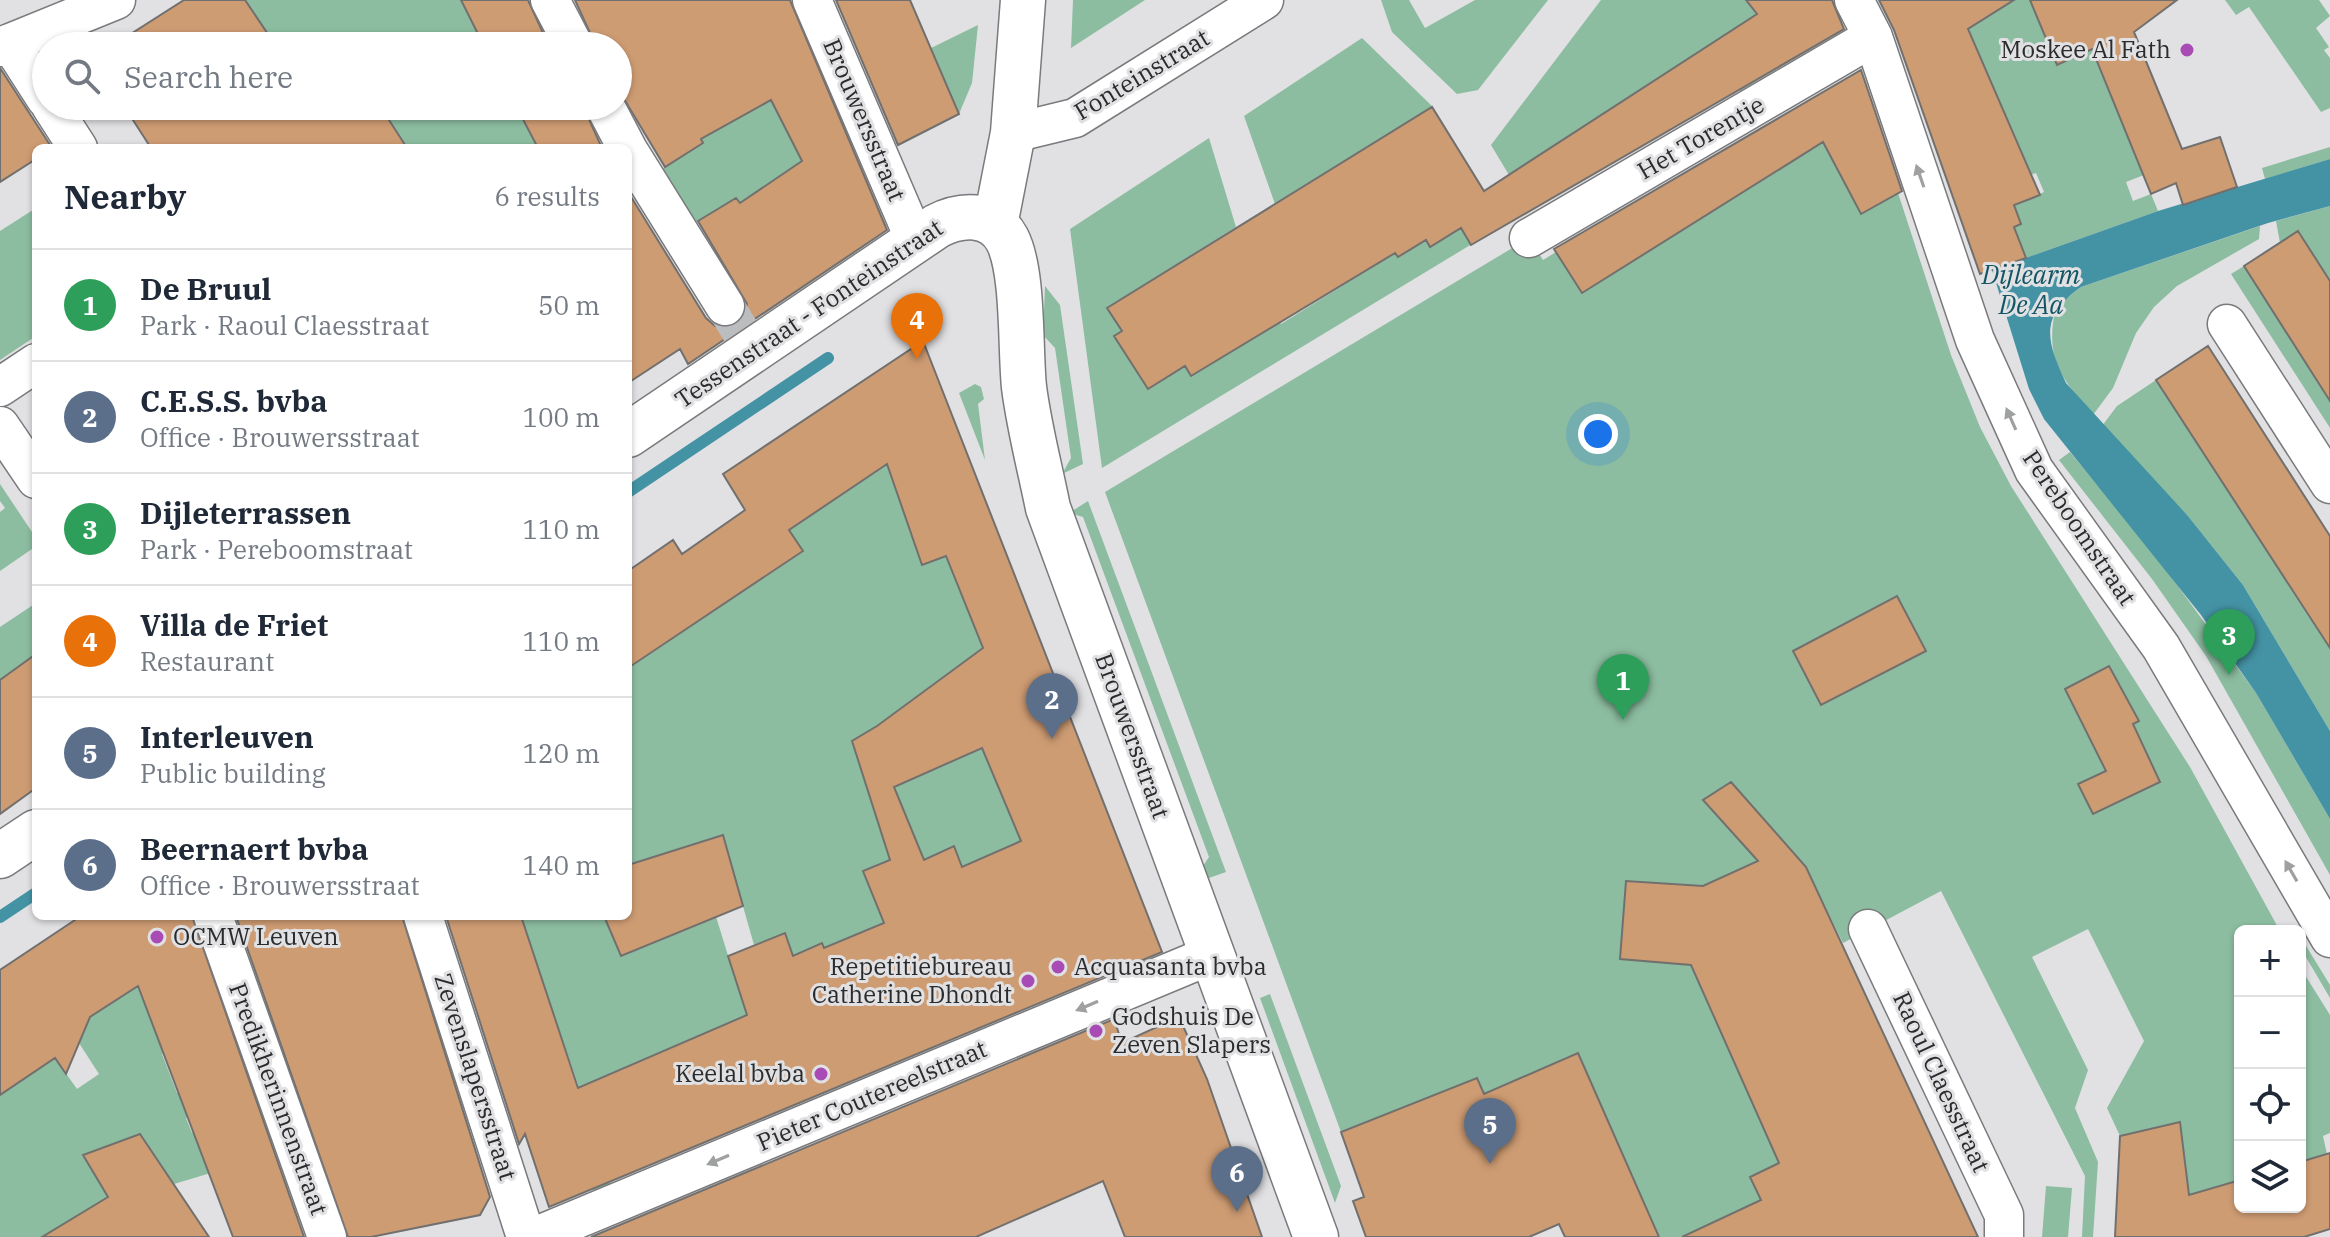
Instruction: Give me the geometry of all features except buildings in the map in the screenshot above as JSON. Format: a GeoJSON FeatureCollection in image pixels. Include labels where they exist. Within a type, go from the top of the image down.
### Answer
{"type":"FeatureCollection","features":[{"type":"Feature","properties":{"kind":"street"},"geometry":{"type":"LineString","coordinates":[[37,32],[116,0]]}},
{"type":"Feature","properties":{"kind":"street"},"geometry":{"type":"LineString","coordinates":[[550,0],[567,32]]}},
{"type":"Feature","properties":{"kind":"street","name":"Brouwersstraat"},"geometry":{"type":"LineString","coordinates":[[812,0],[915,240]]}},
{"type":"Feature","properties":{"kind":"street"},"geometry":{"type":"LineString","coordinates":[[995,225],[1013,133],[1023,0]]}},
{"type":"Feature","properties":{"kind":"street","name":"Fonteinstraat"},"geometry":{"type":"LineString","coordinates":[[1013,133],[1075,118],[1264,0]]}},
{"type":"Feature","properties":{"kind":"street","name":"Pereboomstraat"},"geometry":{"type":"LineString","coordinates":[[1854,0],[1873,37],[1975,340],[2034,470],[2161,647],[2330,938]]}},
{"type":"Feature","properties":{"kind":"street"},"geometry":{"type":"LineString","coordinates":[[32,34],[5,45],[32,81]]}},
{"type":"Feature","properties":{"kind":"street","name":"Het Torentje"},"geometry":{"type":"LineString","coordinates":[[1529,238],[1873,37]]}},
{"type":"Feature","properties":{"kind":"street"},"geometry":{"type":"LineString","coordinates":[[60,120],[75,144]]}},
{"type":"Feature","properties":{"kind":"street"},"geometry":{"type":"LineString","coordinates":[[612,120],[625,144]]}},
{"type":"Feature","properties":{"kind":"street"},"geometry":{"type":"LineString","coordinates":[[632,155],[739,329]]}},
{"type":"Feature","properties":{"kind":"street","name":"Tessenstraat - Fonteinstraat"},"geometry":{"type":"LineString","coordinates":[[632,431],[739,329],[957,216],[978,217],[995,225]]}},
{"type":"Feature","properties":{"kind":"street","name":"Brouwersstraat"},"geometry":{"type":"LineString","coordinates":[[995,225],[1007,239],[1014,264],[1025,390],[1048,508],[1316,1237]]}},
{"type":"Feature","properties":{"kind":"street"},"geometry":{"type":"LineString","coordinates":[[2227,324],[2330,484]]}},
{"type":"Feature","properties":{"kind":"street"},"geometry":{"type":"LineString","coordinates":[[0,387],[32,366]]}},
{"type":"Feature","properties":{"kind":"street"},"geometry":{"type":"LineString","coordinates":[[0,426],[32,473]]}},
{"type":"Feature","properties":{"kind":"street"},"geometry":{"type":"LineString","coordinates":[[0,856],[32,835]]}},
{"type":"Feature","properties":{"kind":"street","name":"Predikherinnenstraat"},"geometry":{"type":"LineString","coordinates":[[214,920],[327,1237]]}},
{"type":"Feature","properties":{"kind":"street","name":"Zevenslapersstraat"},"geometry":{"type":"LineString","coordinates":[[424,920],[526,1237]]}},
{"type":"Feature","properties":{"kind":"street","name":"Raoul Claesstraat"},"geometry":{"type":"LineString","coordinates":[[1868,929],[2004,1215],[2004,1237]]}},
{"type":"Feature","properties":{"kind":"street","name":"Pieter Coutereelstraat"},"geometry":{"type":"LineString","coordinates":[[534,1237],[1211,955]]}},
{"type":"Feature","properties":{"kind":"green space"},"geometry":{"type":"Polygon","coordinates":[[[245,0],[461,0],[478,32],[267,32],[245,0]]]}},
{"type":"Feature","properties":{"kind":"green space"},"geometry":{"type":"Polygon","coordinates":[[[624,0],[771,99],[802,161],[740,203],[735,198],[689,226],[657,172],[702,143],[624,0]]]}},
{"type":"Feature","properties":{"kind":"green space"},"geometry":{"type":"Polygon","coordinates":[[[1073,0],[1145,0],[1071,48],[1073,0]]]}},
{"type":"Feature","properties":{"kind":"green space"},"geometry":{"type":"Polygon","coordinates":[[[1381,0],[1409,0],[1425,28],[1475,0],[1548,0],[1478,90],[1457,94],[1392,32],[1381,0]]]}},
{"type":"Feature","properties":{"kind":"green space"},"geometry":{"type":"Polygon","coordinates":[[[1601,0],[1746,0],[1790,61],[1740,91],[1724,66],[1509,175],[1491,145],[1601,0]]]}},
{"type":"Feature","properties":{"kind":"green space"},"geometry":{"type":"Polygon","coordinates":[[[1938,0],[2005,5],[2014,0],[2030,0],[2091,49],[2144,175],[2126,182],[2133,201],[2151,194],[2158,211],[2026,258],[2014,227],[2021,223],[2014,205],[2044,192],[2036,173],[2006,185],[1938,0]]]}},
{"type":"Feature","properties":{"kind":"green space"},"geometry":{"type":"Polygon","coordinates":[[[2225,0],[2319,0],[2330,16],[2316,28],[2329,47],[2324,50],[2330,58],[2330,108],[2321,112],[2249,7],[2236,15],[2225,0]]]}},
{"type":"Feature","properties":{"kind":"green space"},"geometry":{"type":"Polygon","coordinates":[[[978,25],[972,83],[959,114],[931,48],[978,25]]]}},
{"type":"Feature","properties":{"kind":"green space"},"geometry":{"type":"Polygon","coordinates":[[[1362,38],[1433,107],[1505,224],[1102,468],[1070,229],[1209,138],[1236,227],[1107,308],[1122,331],[1115,336],[1148,389],[1185,366],[1279,321],[1281,324],[1395,253],[1399,257],[1426,240],[1431,247],[1461,228],[1471,244],[1504,223],[1432,107],[1275,204],[1244,116],[1362,38]]]}},
{"type":"Feature","properties":{"kind":"green space"},"geometry":{"type":"Polygon","coordinates":[[[389,120],[524,120],[537,144],[404,144],[389,120]]]}},
{"type":"Feature","properties":{"kind":"green space"},"geometry":{"type":"Polygon","coordinates":[[[1825,125],[1898,193],[1951,355],[1980,427],[2011,486],[2190,767],[2277,925],[2234,925],[2234,1182],[2189,1195],[2179,1122],[2120,1136],[2107,1108],[2144,1041],[2088,929],[2032,957],[2088,1070],[2075,1108],[2098,1162],[2093,1237],[2082,1237],[2085,1176],[1941,891],[1843,943],[1828,913],[1746,950],[1779,1163],[1761,1200],[1682,1237],[1659,1237],[1577,1054],[1484,1094],[1477,1079],[1341,1132],[1105,492],[1529,238],[1543,260],[1556,252],[1582,293],[1782,168],[1825,125]],[[2109,667],[2065,689],[2093,744],[2138,721],[2109,667]],[[2145,752],[2079,784],[2093,813],[2145,752]]]}},
{"type":"Feature","properties":{"kind":"green space"},"geometry":{"type":"Polygon","coordinates":[[[2330,147],[2330,159],[2265,179],[2262,168],[2330,147]]]}},
{"type":"Feature","properties":{"kind":"green space"},"geometry":{"type":"Polygon","coordinates":[[[2330,206],[2330,281],[2299,231],[2280,243],[2276,221],[2330,206]]]}},
{"type":"Feature","properties":{"kind":"green space"},"geometry":{"type":"Polygon","coordinates":[[[32,211],[32,339],[0,360],[0,231],[32,211]]]}},
{"type":"Feature","properties":{"kind":"green space"},"geometry":{"type":"Polygon","coordinates":[[[2260,226],[2259,239],[2177,286],[2154,307],[2136,333],[2113,388],[2093,415],[2072,390],[2058,366],[2052,340],[2056,307],[2081,287],[2260,226]]]}},
{"type":"Feature","properties":{"kind":"green space"},"geometry":{"type":"Polygon","coordinates":[[[2244,266],[2330,399],[2330,428],[2231,274],[2244,266]]]}},
{"type":"Feature","properties":{"kind":"green space"},"geometry":{"type":"Polygon","coordinates":[[[1045,286],[1060,305],[1083,464],[1062,474],[1071,458],[1055,348],[1043,335],[1045,286]]]}},
{"type":"Feature","properties":{"kind":"green space"},"geometry":{"type":"Polygon","coordinates":[[[2156,380],[2330,647],[2330,731],[2243,585],[2188,516],[2102,426],[2117,406],[2156,380]]]}},
{"type":"Feature","properties":{"kind":"green space"},"geometry":{"type":"Polygon","coordinates":[[[975,384],[981,387],[984,399],[978,404],[985,460],[959,393],[975,384]]]}},
{"type":"Feature","properties":{"kind":"green space"},"geometry":{"type":"Polygon","coordinates":[[[883,406],[922,564],[946,556],[983,648],[852,741],[890,860],[894,787],[1017,732],[1013,781],[998,788],[1021,842],[962,867],[924,860],[890,861],[863,872],[884,923],[852,936],[828,958],[822,944],[793,956],[784,933],[754,945],[723,836],[694,845],[742,1001],[790,1039],[588,1117],[611,1184],[594,1192],[571,1124],[581,1093],[521,920],[606,920],[621,956],[663,939],[638,861],[632,864],[632,666],[803,552],[789,530],[867,476],[883,406]]]}},
{"type":"Feature","properties":{"kind":"green space"},"geometry":{"type":"Polygon","coordinates":[[[2070,452],[2158,559],[2256,693],[2330,819],[2330,875],[2206,656],[2152,579],[2059,460],[2070,452]]]}},
{"type":"Feature","properties":{"kind":"green space"},"geometry":{"type":"Polygon","coordinates":[[[0,484],[32,532],[32,549],[0,571],[0,512],[5,508],[0,501],[0,484]]]}},
{"type":"Feature","properties":{"kind":"green space"},"geometry":{"type":"Polygon","coordinates":[[[1088,501],[1226,872],[1206,879],[1201,869],[1209,857],[1083,517],[1069,513],[1088,501]]]}},
{"type":"Feature","properties":{"kind":"green space"},"geometry":{"type":"Polygon","coordinates":[[[32,606],[32,657],[0,680],[0,627],[32,606]]]}},
{"type":"Feature","properties":{"kind":"green space"},"geometry":{"type":"Polygon","coordinates":[[[2306,946],[2330,985],[2330,998],[2306,957],[2306,946]]]}},
{"type":"Feature","properties":{"kind":"green space"},"geometry":{"type":"Polygon","coordinates":[[[2306,977],[2330,1015],[2330,1133],[2323,1136],[2327,1154],[2306,1160],[2306,977]]]}},
{"type":"Feature","properties":{"kind":"green space"},"geometry":{"type":"Polygon","coordinates":[[[104,982],[138,986],[141,996],[209,1036],[162,1054],[177,1093],[224,1076],[232,1099],[186,1118],[192,1133],[238,1116],[254,1160],[154,1190],[132,1137],[83,1155],[108,1197],[42,1237],[0,1237],[0,1095],[55,1058],[77,1089],[99,1074],[79,1043],[104,982]]]}},
{"type":"Feature","properties":{"kind":"green space"},"geometry":{"type":"Polygon","coordinates":[[[1270,994],[1341,1186],[1335,1203],[1260,998],[1270,994]]]}},
{"type":"Feature","properties":{"kind":"green space"},"geometry":{"type":"Polygon","coordinates":[[[2046,1186],[2072,1188],[2068,1237],[2042,1237],[2046,1186]]]}},
{"type":"Feature","properties":{"kind":"water","name":"Dijlearm De Aa"},"geometry":{"type":"Polygon","coordinates":[[[2330,159],[2330,206],[2268,223],[2081,287],[2058,309],[2050,330],[2054,354],[2066,383],[2188,516],[2243,585],[2330,731],[2330,819],[2256,693],[2201,615],[2044,419],[2029,389],[1992,270],[2158,211],[2330,159]]]}},
{"type":"Feature","properties":{"kind":"waterway"},"geometry":{"type":"LineString","coordinates":[[632,489],[828,358]]}},
{"type":"Feature","properties":{"kind":"waterway"},"geometry":{"type":"LineString","coordinates":[[0,917],[32,896]]}},
{"type":"Feature","properties":{"kind":"tunnel"},"geometry":{"type":"LineString","coordinates":[[725,306],[741,332]]}},
{"type":"Feature","properties":{"kind":"place","name":"Moskee Al Fath"},"geometry":{"type":"Point","coordinates":[2187,50]}},
{"type":"Feature","properties":{"kind":"place","name":"Villa de Friet"},"geometry":{"type":"Point","coordinates":[917,359]}},
{"type":"Feature","properties":{"kind":"place","name":"Dijleterrassen"},"geometry":{"type":"Point","coordinates":[2229,675]}},
{"type":"Feature","properties":{"kind":"place","name":"De Bruul"},"geometry":{"type":"Point","coordinates":[1623,720]}},
{"type":"Feature","properties":{"kind":"place","name":"C.E.S.S. bvba"},"geometry":{"type":"Point","coordinates":[1052,739]}},
{"type":"Feature","properties":{"kind":"place","name":"OCMW Leuven"},"geometry":{"type":"Point","coordinates":[157,937]}},
{"type":"Feature","properties":{"kind":"place","name":"Acquasanta bvba"},"geometry":{"type":"Point","coordinates":[1058,967]}},
{"type":"Feature","properties":{"kind":"place","name":"Repetitiebureau Catherine Dhondt"},"geometry":{"type":"Point","coordinates":[1028,981]}},
{"type":"Feature","properties":{"kind":"place","name":"Godshuis De Zeven Slapers"},"geometry":{"type":"Point","coordinates":[1096,1031]}},
{"type":"Feature","properties":{"kind":"place","name":"Keelal bvba"},"geometry":{"type":"Point","coordinates":[821,1074]}},
{"type":"Feature","properties":{"kind":"place","name":"Interleuven"},"geometry":{"type":"Point","coordinates":[1490,1164]}},
{"type":"Feature","properties":{"kind":"place","name":"Beernaert bvba"},"geometry":{"type":"Point","coordinates":[1237,1212]}}]}
